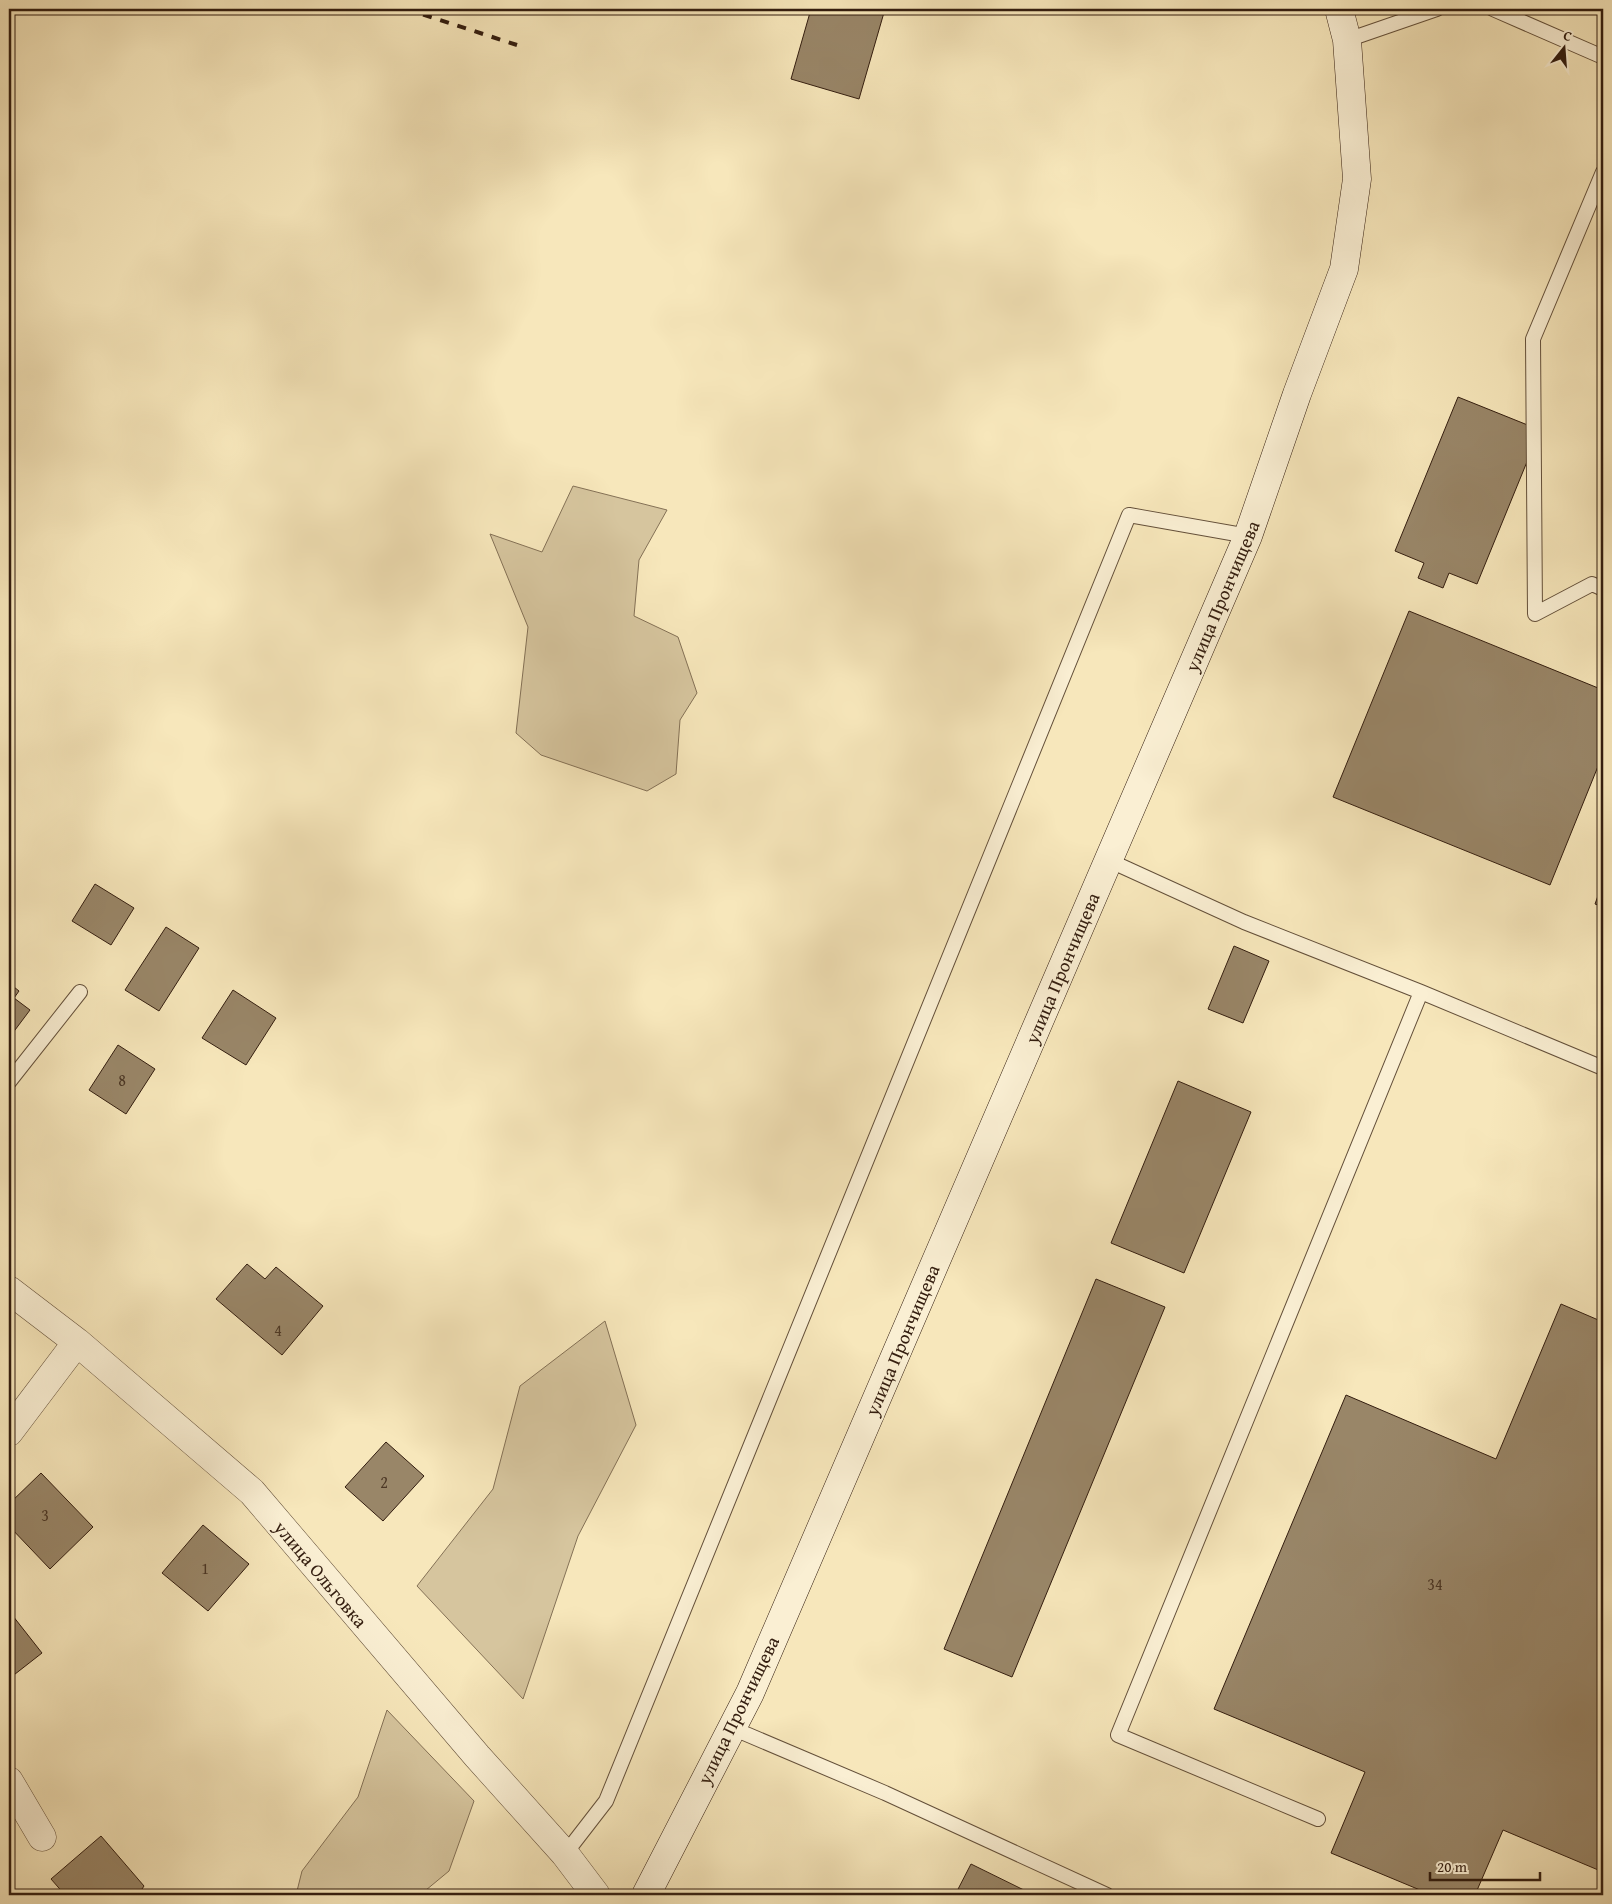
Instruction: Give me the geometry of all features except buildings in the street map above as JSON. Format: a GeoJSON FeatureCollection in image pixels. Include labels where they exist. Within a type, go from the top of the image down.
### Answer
{"type":"FeatureCollection","features":[{"type":"Feature","properties":{"kind":"street","name":"улица Прончищева"},"geometry":{"type":"LineString","coordinates":[[646,1895],[750,1693],[1248,536],[1297,394],[1344,269],[1357,179],[1347,40],[1339,9]]}},
{"type":"Feature","properties":{"kind":"street","name":"улица Ольговка"},"geometry":{"type":"LineString","coordinates":[[9,1290],[76,1342],[252,1492],[477,1756],[565,1854],[596,1895]]}},
{"type":"Feature","properties":{"kind":"street"},"geometry":{"type":"LineString","coordinates":[[9,1432],[76,1342]]}},
{"type":"Feature","properties":{"kind":"street"},"geometry":{"type":"LineString","coordinates":[[9,1781],[42,1837]]}},
{"type":"Feature","properties":{"kind":"lane"},"geometry":{"type":"LineString","coordinates":[[1347,40],[1437,9]]}},
{"type":"Feature","properties":{"kind":"lane"},"geometry":{"type":"LineString","coordinates":[[1493,9],[1603,57]]}},
{"type":"Feature","properties":{"kind":"lane"},"geometry":{"type":"LineString","coordinates":[[1603,172],[1533,339],[1535,614],[1592,584],[1603,590]]}},
{"type":"Feature","properties":{"kind":"lane"},"geometry":{"type":"LineString","coordinates":[[565,1854],[606,1801],[1129,516],[1248,536]]}},
{"type":"Feature","properties":{"kind":"lane"},"geometry":{"type":"LineString","coordinates":[[1108,860],[1244,922],[1422,992],[1603,1068]]}},
{"type":"Feature","properties":{"kind":"lane"},"geometry":{"type":"LineString","coordinates":[[9,1082],[80,992]]}},
{"type":"Feature","properties":{"kind":"lane"},"geometry":{"type":"LineString","coordinates":[[1318,1820],[1118,1735],[1422,992]]}},
{"type":"Feature","properties":{"kind":"lane"},"geometry":{"type":"LineString","coordinates":[[732,1728],[885,1792],[1107,1895]]}},
{"type":"Feature","properties":{"kind":"shaded area"},"geometry":{"type":"Polygon","coordinates":[[[573,486],[667,510],[639,560],[634,616],[678,637],[697,693],[680,720],[676,774],[647,791],[541,755],[516,733],[528,627],[490,534],[542,552],[573,486]]]}},
{"type":"Feature","properties":{"kind":"shaded area"},"geometry":{"type":"Polygon","coordinates":[[[605,1321],[636,1425],[578,1536],[523,1699],[417,1586],[493,1489],[520,1386],[605,1321]]]}},
{"type":"Feature","properties":{"kind":"shaded area"},"geometry":{"type":"Polygon","coordinates":[[[387,1710],[474,1801],[449,1871],[420,1895],[296,1895],[302,1871],[358,1797],[387,1710]]]}},
{"type":"Feature","properties":{"kind":"railway"},"geometry":{"type":"LineString","coordinates":[[406,9],[517,45]]}}]}
